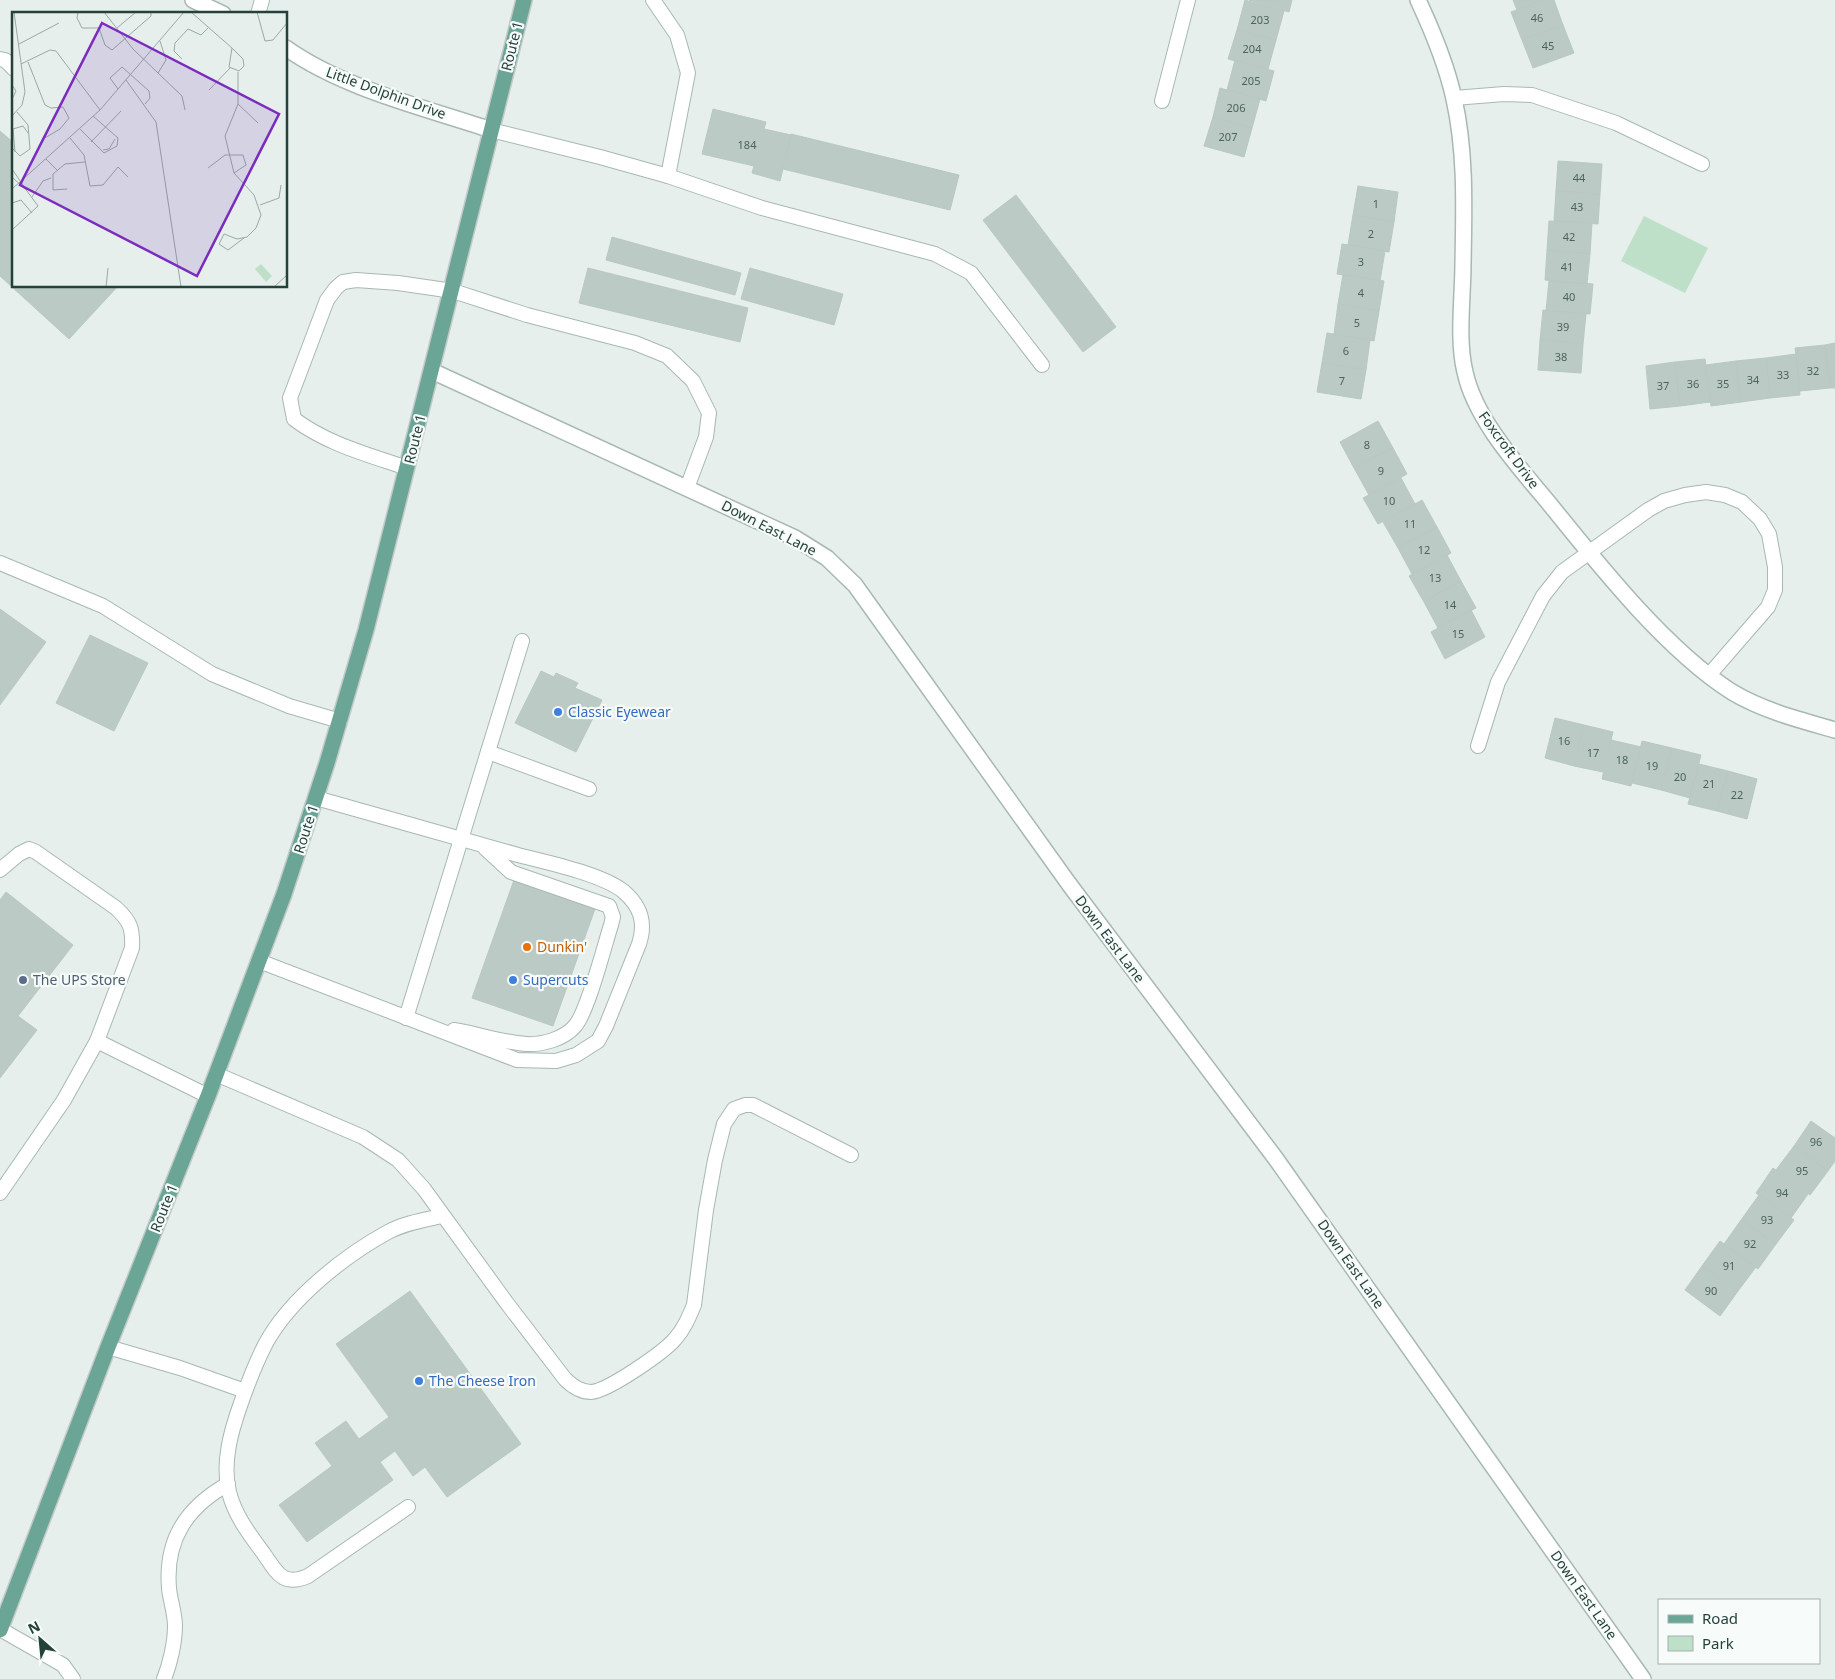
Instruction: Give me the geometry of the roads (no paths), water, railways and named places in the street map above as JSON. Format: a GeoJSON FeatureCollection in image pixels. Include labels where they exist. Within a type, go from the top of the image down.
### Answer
{"type":"FeatureCollection","features":[{"type":"Feature","properties":{"kind":"main road","name":"Route 1"},"geometry":{"type":"LineString","coordinates":[[0,1629],[108,1347],[208,1096],[284,894],[316,798],[340,721],[407,468],[453,291],[524,0]]}},
{"type":"Feature","properties":{"kind":"street"},"geometry":{"type":"LineString","coordinates":[[193,0],[219,12]]}},
{"type":"Feature","properties":{"kind":"street","name":"Foxcroft Drive"},"geometry":{"type":"LineString","coordinates":[[1418,0],[1454,98],[1463,164],[1462,340],[1465,372],[1483,416],[1529,479],[1588,552],[1653,624],[1709,675],[1751,702],[1796,719],[1835,730]]}},
{"type":"Feature","properties":{"kind":"street","name":"Little Dolphin Drive"},"geometry":{"type":"LineString","coordinates":[[288,49],[322,70],[491,130]]}},
{"type":"Feature","properties":{"kind":"street","name":"Down East Lane"},"geometry":{"type":"LineString","coordinates":[[432,372],[795,538],[827,558],[856,585],[1069,884],[1287,1174],[1643,1679]]}},
{"type":"Feature","properties":{"kind":"lane"},"geometry":{"type":"LineString","coordinates":[[653,0],[677,35],[688,73],[668,176]]}},
{"type":"Feature","properties":{"kind":"lane"},"geometry":{"type":"LineString","coordinates":[[1162,101],[1188,0]]}},
{"type":"Feature","properties":{"kind":"lane"},"geometry":{"type":"LineString","coordinates":[[0,59],[5,60],[12,67]]}},
{"type":"Feature","properties":{"kind":"lane"},"geometry":{"type":"LineString","coordinates":[[1454,98],[1504,94],[1532,95],[1616,123],[1702,164]]}},
{"type":"Feature","properties":{"kind":"lane"},"geometry":{"type":"LineString","coordinates":[[491,130],[668,176],[762,208],[935,254],[971,273],[1042,365]]}},
{"type":"Feature","properties":{"kind":"lane"},"geometry":{"type":"LineString","coordinates":[[407,468],[356,451],[306,428],[294,419],[290,398],[327,300],[343,282],[356,280],[398,282],[453,291],[527,315],[635,343],[666,356],[693,381],[709,413],[706,437],[687,488]]}},
{"type":"Feature","properties":{"kind":"lane"},"geometry":{"type":"LineString","coordinates":[[1478,746],[1498,682],[1543,596],[1562,572],[1648,510],[1664,501],[1706,492],[1725,495],[1742,502],[1755,513],[1770,534],[1775,567],[1775,590],[1768,606],[1755,624],[1709,675]]}},
{"type":"Feature","properties":{"kind":"lane"},"geometry":{"type":"LineString","coordinates":[[0,563],[103,606],[212,674],[289,706],[340,721]]}},
{"type":"Feature","properties":{"kind":"lane"},"geometry":{"type":"LineString","coordinates":[[406,1018],[522,641]]}},
{"type":"Feature","properties":{"kind":"lane"},"geometry":{"type":"LineString","coordinates":[[488,752],[589,789]]}},
{"type":"Feature","properties":{"kind":"lane"},"geometry":{"type":"LineString","coordinates":[[259,961],[517,1060],[556,1061],[576,1055],[598,1041],[606,1026],[644,931],[643,918],[637,907],[623,891],[608,882],[316,798]]}},
{"type":"Feature","properties":{"kind":"lane"},"geometry":{"type":"LineString","coordinates":[[424,1025],[519,1043],[536,1044],[559,1036],[574,1027],[580,1018],[611,925],[613,917],[609,906],[511,872],[482,845]]}},
{"type":"Feature","properties":{"kind":"lane"},"geometry":{"type":"LineString","coordinates":[[0,870],[19,854],[29,850],[60,867],[128,918],[132,926],[132,948],[97,1041],[64,1100],[0,1193]]}},
{"type":"Feature","properties":{"kind":"lane"},"geometry":{"type":"LineString","coordinates":[[97,1041],[208,1096]]}},
{"type":"Feature","properties":{"kind":"lane"},"geometry":{"type":"LineString","coordinates":[[216,1074],[363,1137],[398,1160],[424,1189],[442,1216],[564,1379],[573,1387],[592,1392],[604,1388],[657,1354],[674,1340],[686,1324],[694,1305],[715,1160],[724,1124],[734,1109],[739,1106],[753,1105],[851,1155]]}},
{"type":"Feature","properties":{"kind":"lane"},"geometry":{"type":"LineString","coordinates":[[408,1507],[308,1576],[292,1581],[283,1578],[274,1569],[244,1526],[234,1507],[226,1471],[232,1426],[245,1391],[266,1343],[286,1315],[328,1273],[389,1232],[416,1222],[442,1216]]}},
{"type":"Feature","properties":{"kind":"lane"},"geometry":{"type":"LineString","coordinates":[[108,1347],[180,1368],[245,1391]]}},
{"type":"Feature","properties":{"kind":"lane"},"geometry":{"type":"LineString","coordinates":[[164,1679],[175,1626],[169,1588],[174,1542],[187,1517],[197,1505],[228,1484]]}},
{"type":"Feature","properties":{"kind":"lane"},"geometry":{"type":"LineString","coordinates":[[0,1629],[63,1665],[73,1679]]}},
{"type":"Feature","properties":{"kind":"place","name":"Classic Eyewear"},"geometry":{"type":"Point","coordinates":[558,712]}},
{"type":"Feature","properties":{"kind":"place","name":"Dunkin'"},"geometry":{"type":"Point","coordinates":[527,947]}},
{"type":"Feature","properties":{"kind":"place","name":"The UPS Store"},"geometry":{"type":"Point","coordinates":[23,980]}},
{"type":"Feature","properties":{"kind":"place","name":"Supercuts"},"geometry":{"type":"Point","coordinates":[513,980]}},
{"type":"Feature","properties":{"kind":"place","name":"The Cheese Iron"},"geometry":{"type":"Point","coordinates":[419,1381]}}]}
